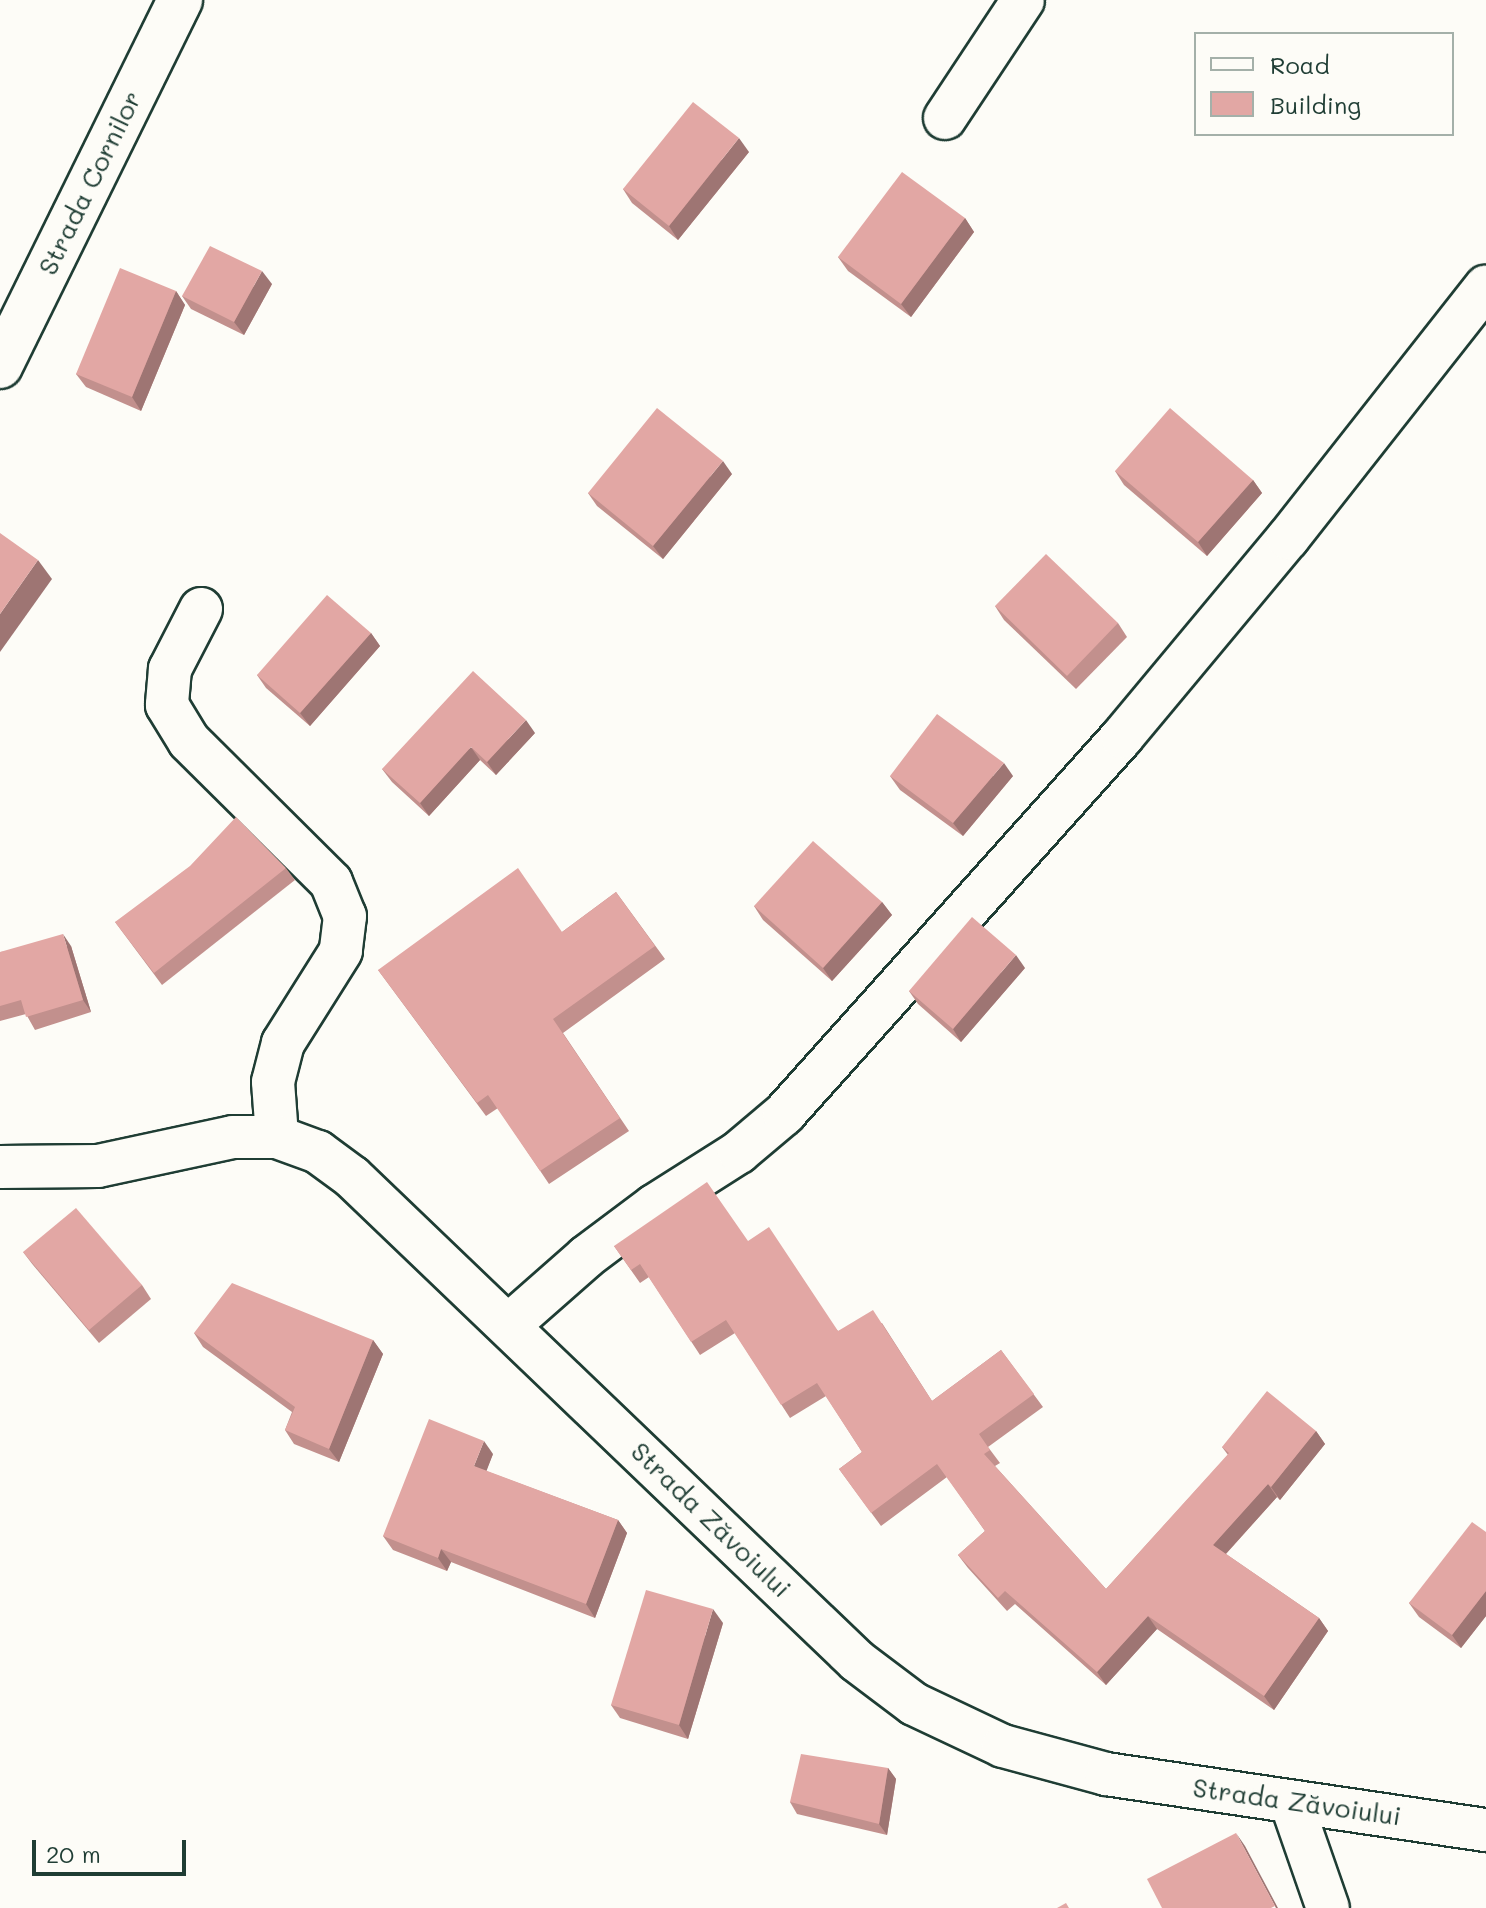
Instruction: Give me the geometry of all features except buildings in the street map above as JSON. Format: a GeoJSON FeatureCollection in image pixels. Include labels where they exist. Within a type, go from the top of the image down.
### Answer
{"type":"FeatureCollection","features":[{"type":"Feature","properties":{"kind":"street","name":"Strada Cornilor"},"geometry":{"type":"LineString","coordinates":[[0,366],[180,0]]}},
{"type":"Feature","properties":{"kind":"street"},"geometry":{"type":"LineString","coordinates":[[945,118],[1023,0]]}},
{"type":"Feature","properties":{"kind":"street"},"geometry":{"type":"LineString","coordinates":[[509,1325],[586,1257],[739,1152],[784,1114],[1122,737],[1288,538],[1486,286]]}},
{"type":"Feature","properties":{"kind":"street"},"geometry":{"type":"LineString","coordinates":[[201,609],[170,669],[167,705],[189,741],[331,882],[345,916],[341,951],[283,1043],[273,1082],[277,1137]]}},
{"type":"Feature","properties":{"kind":"street","name":"Strada Zăvoiului"},"geometry":{"type":"LineString","coordinates":[[0,1167],[98,1166],[233,1137],[277,1137],[318,1152],[352,1177],[509,1325],[857,1661],[914,1704],[1003,1746],[1106,1774],[1486,1830]]}},
{"type":"Feature","properties":{"kind":"street"},"geometry":{"type":"LineString","coordinates":[[1291,1802],[1328,1908]]}}]}
